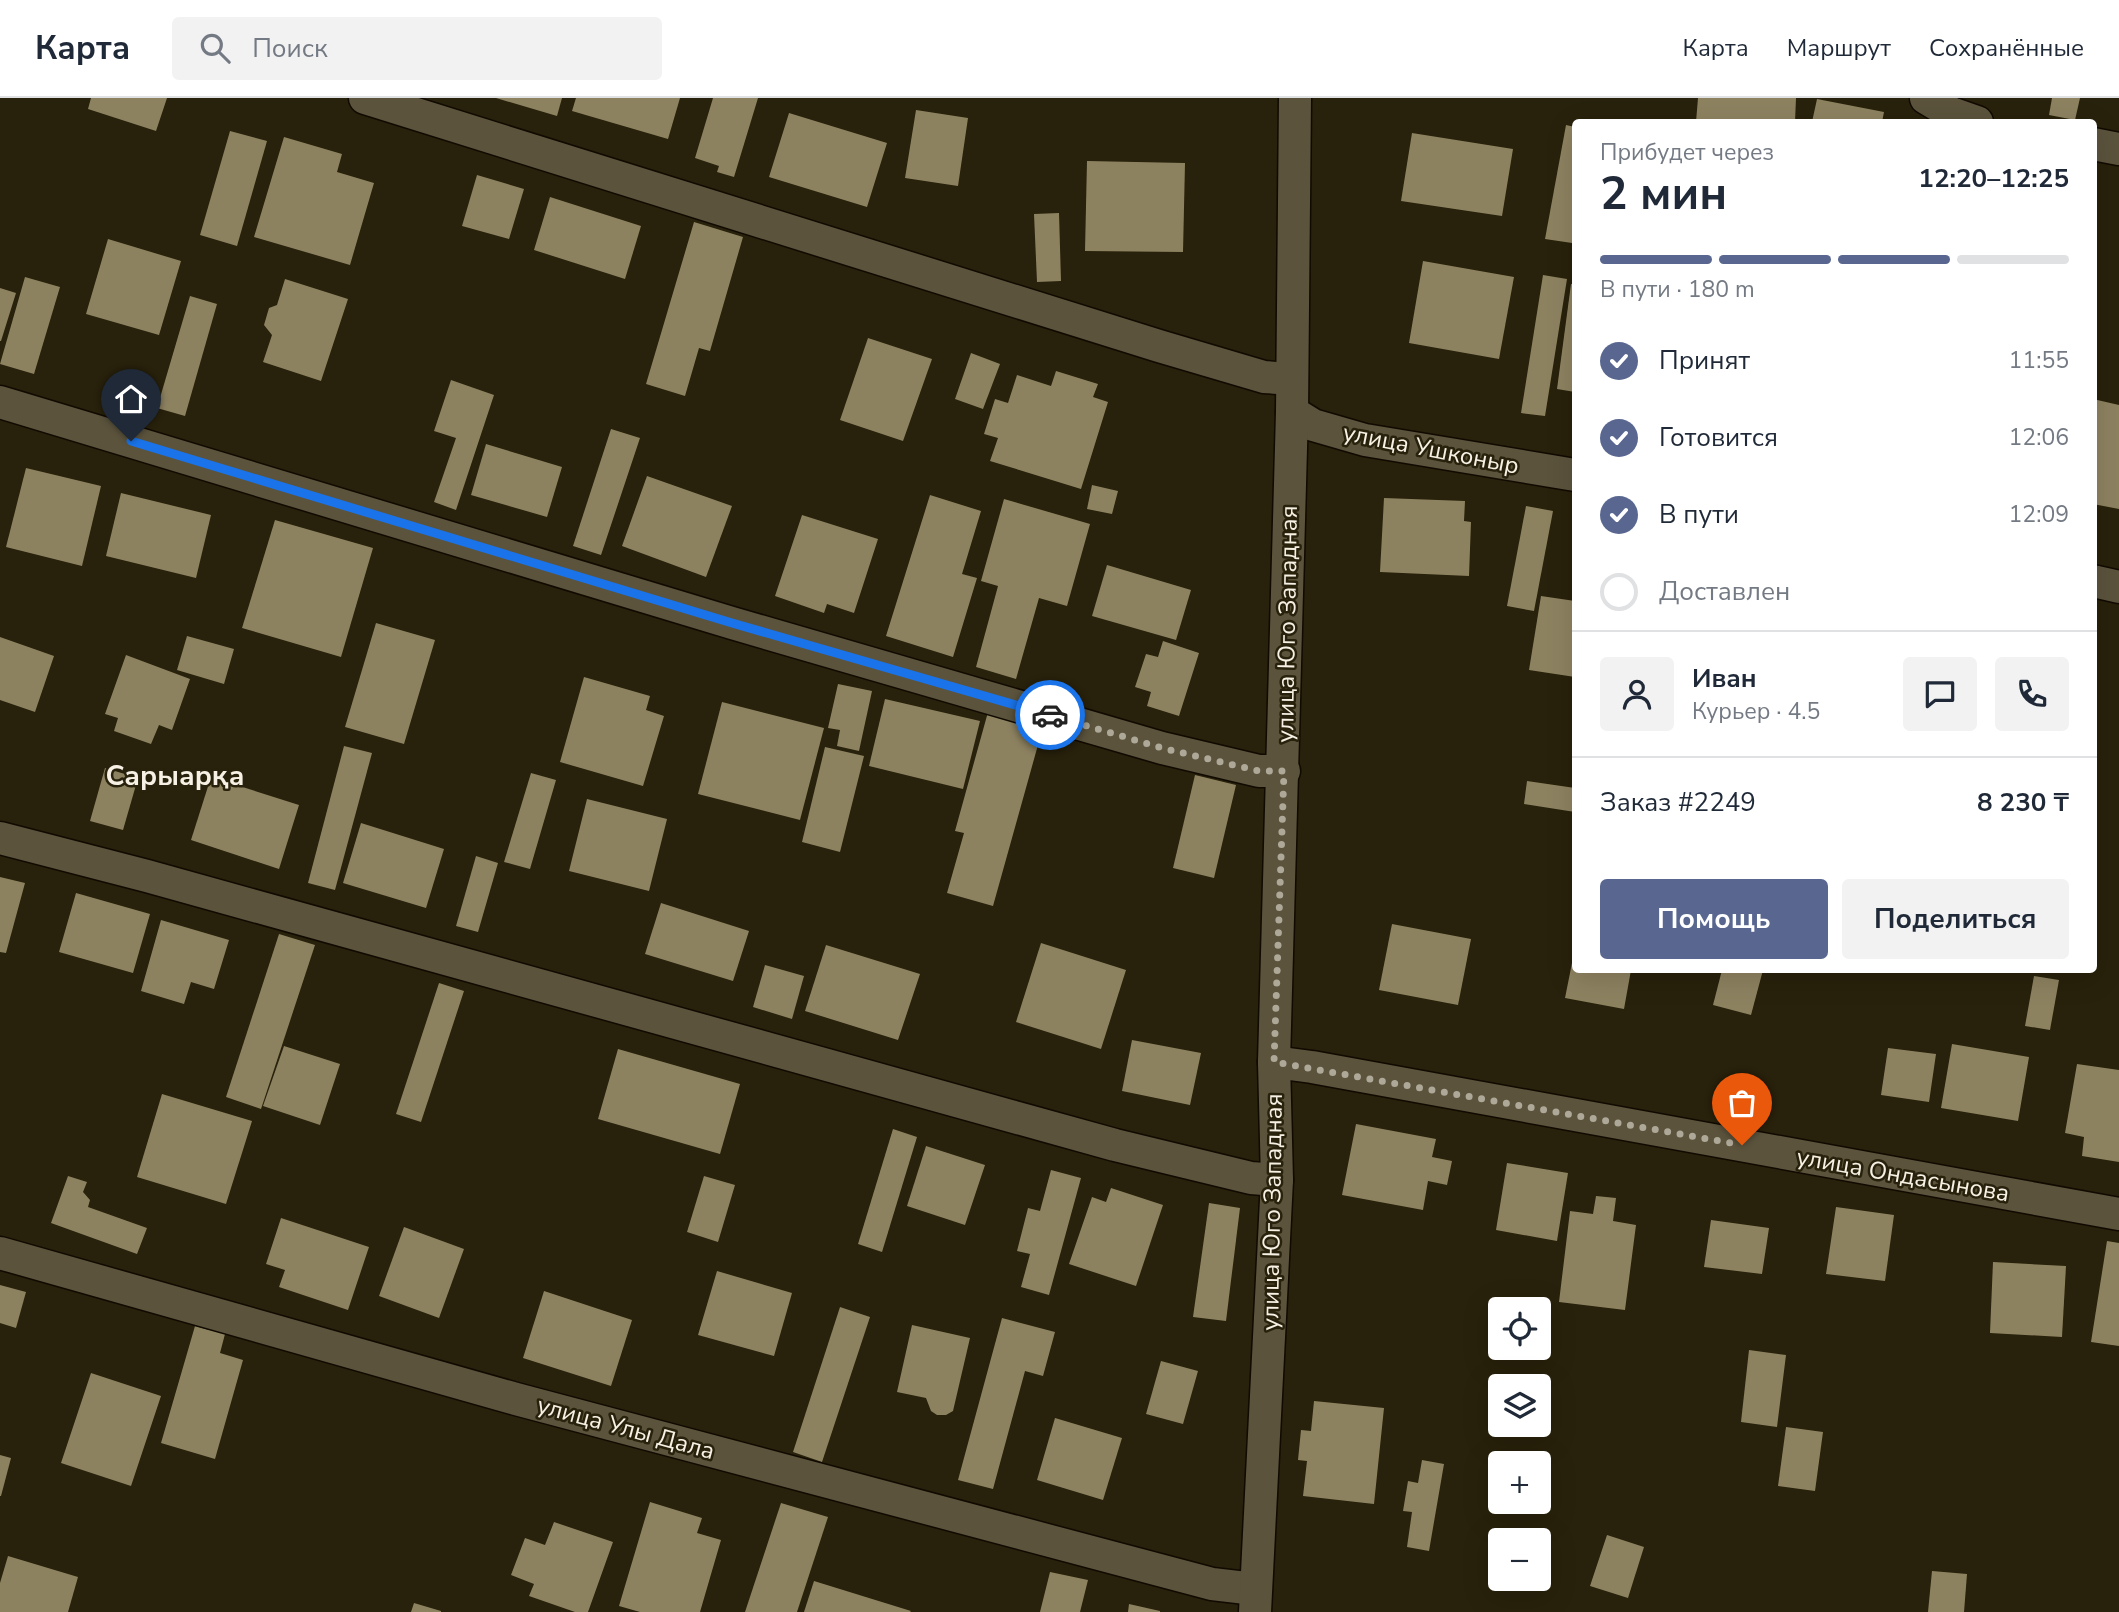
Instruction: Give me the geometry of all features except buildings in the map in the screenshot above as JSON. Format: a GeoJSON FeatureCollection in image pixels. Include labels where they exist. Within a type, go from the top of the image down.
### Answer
{"type":"FeatureCollection","features":[{"type":"Feature","properties":{"kind":"street"},"geometry":{"type":"LineString","coordinates":[[365,98],[1159,346],[1264,377],[1292,379]]}},
{"type":"Feature","properties":{"kind":"street","name":"улица Юго Западная"},"geometry":{"type":"LineString","coordinates":[[1255,1600],[1277,1180],[1274,1062],[1292,412],[1295,98]]}},
{"type":"Feature","properties":{"kind":"street"},"geometry":{"type":"LineString","coordinates":[[1926,98],[1951,113],[1968,119]]}},
{"type":"Feature","properties":{"kind":"street"},"geometry":{"type":"LineString","coordinates":[[2097,145],[2119,149]]}},
{"type":"Feature","properties":{"kind":"street"},"geometry":{"type":"LineString","coordinates":[[0,402],[732,623],[1148,744],[1259,771],[1284,771]]}},
{"type":"Feature","properties":{"kind":"street","name":"улица Ушконыр"},"geometry":{"type":"LineString","coordinates":[[1292,412],[1313,425],[1364,440],[1572,475]]}},
{"type":"Feature","properties":{"kind":"street"},"geometry":{"type":"LineString","coordinates":[[2097,583],[2119,587]]}},
{"type":"Feature","properties":{"kind":"street"},"geometry":{"type":"LineString","coordinates":[[0,838],[147,876],[1102,1142],[1251,1178],[1277,1180]]}},
{"type":"Feature","properties":{"kind":"street","name":"улица Ондасынова"},"geometry":{"type":"LineString","coordinates":[[1274,1062],[2119,1214]]}},
{"type":"Feature","properties":{"kind":"street","name":"улица Улы Дала"},"geometry":{"type":"LineString","coordinates":[[0,1253],[543,1406],[1212,1584],[1255,1600]]}},
{"type":"Feature","properties":{"kind":"way so far"},"geometry":{"type":"LineString","coordinates":[[1050,715],[1162,748],[1259,771],[1284,771],[1274,1062],[1742,1145]]}},
{"type":"Feature","properties":{"kind":"district","name":"Сарыарқа"},"geometry":{"type":"Point","coordinates":[175,776]}},
{"type":"Feature","properties":{"kind":"route"},"geometry":{"type":"LineString","coordinates":[[131,441],[732,623],[1050,715]]}}]}
